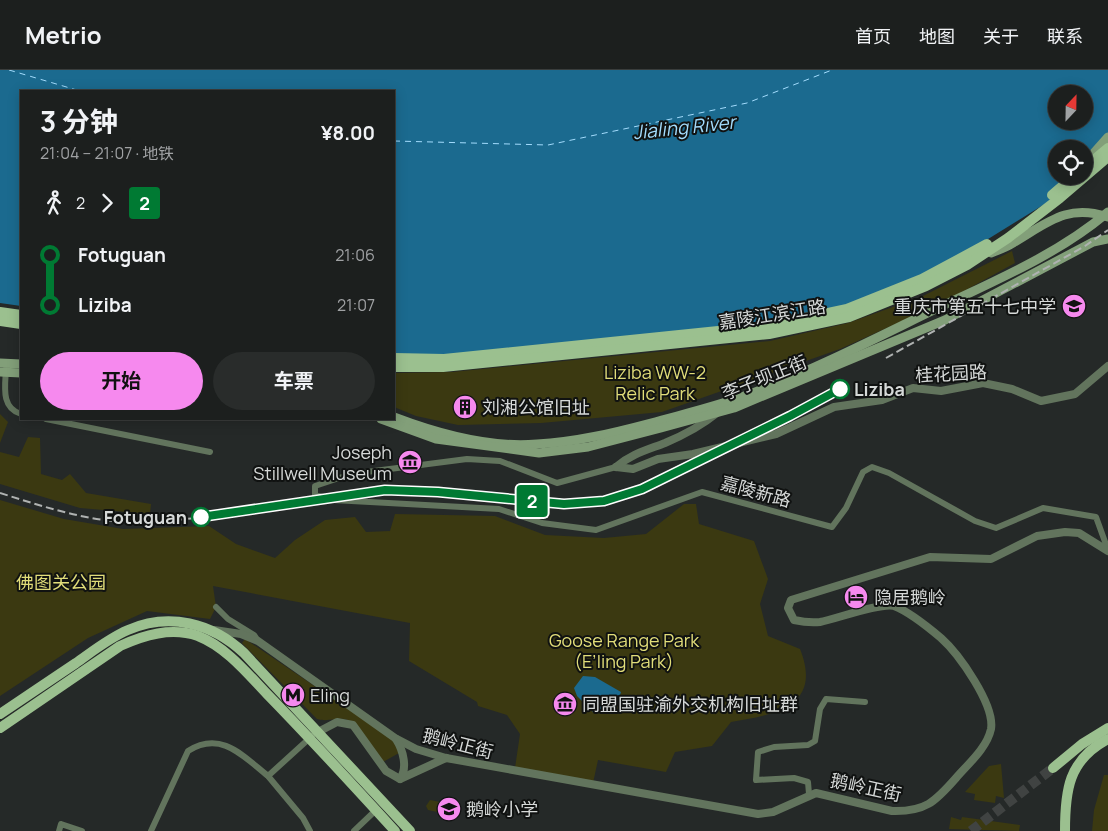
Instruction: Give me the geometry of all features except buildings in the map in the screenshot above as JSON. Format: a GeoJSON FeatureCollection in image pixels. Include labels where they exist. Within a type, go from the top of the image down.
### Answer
{"type":"FeatureCollection","features":[{"type":"Feature","properties":{"kind":"main road"},"geometry":{"type":"LineString","coordinates":[[1093,155],[1108,136]]}},
{"type":"Feature","properties":{"kind":"main road"},"geometry":{"type":"LineString","coordinates":[[1093,159],[1108,148]]}},
{"type":"Feature","properties":{"kind":"main road","name":"嘉陵江滨江路"},"geometry":{"type":"LineString","coordinates":[[395,367],[443,367],[769,334],[849,317],[926,286],[967,265],[1008,238],[1060,198],[1108,157]]}},
{"type":"Feature","properties":{"kind":"main road","name":"嘉陵江滨江路"},"geometry":{"type":"LineString","coordinates":[[395,358],[444,359],[767,326],[847,309],[922,280],[963,259],[1006,232],[1063,185]]}},
{"type":"Feature","properties":{"kind":"main road"},"geometry":{"type":"LineString","coordinates":[[967,265],[1012,244],[1054,218],[1083,212],[1108,217]]}},
{"type":"Feature","properties":{"kind":"main road","name":"李子坝正街"},"geometry":{"type":"LineString","coordinates":[[395,416],[438,432],[501,443],[535,445],[590,439],[717,406],[758,391],[846,353],[996,279],[1078,234],[1108,212]]}},
{"type":"Feature","properties":{"kind":"main road","name":"李子坝正街"},"geometry":{"type":"LineString","coordinates":[[384,420],[436,439],[539,453],[588,446],[718,413],[945,320],[1093,242],[1108,239]]}},
{"type":"Feature","properties":{"kind":"main road"},"geometry":{"type":"LineString","coordinates":[[0,312],[20,316]]}},
{"type":"Feature","properties":{"kind":"main road"},"geometry":{"type":"LineString","coordinates":[[0,321],[20,324]]}},
{"type":"Feature","properties":{"kind":"main road"},"geometry":{"type":"LineString","coordinates":[[3,367],[20,364]]}},
{"type":"Feature","properties":{"kind":"main road"},"geometry":{"type":"LineString","coordinates":[[3,367],[20,373]]}},
{"type":"Feature","properties":{"kind":"main road"},"geometry":{"type":"LineString","coordinates":[[0,714],[128,630],[157,621],[200,625],[212,630],[244,653],[395,831]]}},
{"type":"Feature","properties":{"kind":"main road"},"geometry":{"type":"LineString","coordinates":[[0,728],[112,652],[132,641],[159,633],[186,633],[197,636],[229,655],[314,735],[410,831]]}},
{"type":"Feature","properties":{"kind":"main road"},"geometry":{"type":"LineString","coordinates":[[1065,831],[1065,803],[1069,771],[1061,765],[1053,768],[1082,744],[1108,728]]}},
{"type":"Feature","properties":{"kind":"main road"},"geometry":{"type":"LineString","coordinates":[[1068,784],[1081,760],[1108,740]]}},
{"type":"Feature","properties":{"kind":"street","name":"桂花园路"},"geometry":{"type":"LineString","coordinates":[[616,467],[633,469],[658,459],[693,454],[776,434],[834,407],[882,400],[913,388],[941,390],[983,382],[1012,389],[1041,401],[1075,394],[1108,366]]}},
{"type":"Feature","properties":{"kind":"street"},"geometry":{"type":"LineString","coordinates":[[3,367],[6,401],[12,411],[20,414]]}},
{"type":"Feature","properties":{"kind":"street","name":"嘉陵新路"},"geometry":{"type":"LineString","coordinates":[[718,413],[699,427],[666,443],[629,456],[616,467],[557,483],[500,461],[467,459],[351,474],[315,486],[313,491],[315,495],[333,500],[499,509],[542,523],[596,530],[702,492],[832,527],[846,508],[863,472],[872,467],[889,473],[975,521],[996,528],[1043,508],[1096,517],[1108,551]]}},
{"type":"Feature","properties":{"kind":"street"},"geometry":{"type":"LineString","coordinates":[[51,420],[210,452]]}},
{"type":"Feature","properties":{"kind":"street","name":"鹅岭正街"},"geometry":{"type":"LineString","coordinates":[[212,630],[241,634],[258,641],[337,695],[395,738],[416,749],[446,758],[758,814],[773,812],[809,794],[823,793],[892,811],[918,809],[939,798],[985,743],[991,724],[974,680],[942,640],[928,628],[893,606],[807,623],[794,620],[788,608],[791,600],[930,557],[991,559],[1038,536],[1065,532],[1079,533],[1108,551]]}},
{"type":"Feature","properties":{"kind":"street"},"geometry":{"type":"LineString","coordinates":[[216,607],[228,619],[254,634],[258,641]]}},
{"type":"Feature","properties":{"kind":"street"},"geometry":{"type":"LineString","coordinates":[[809,794],[808,782],[794,778],[756,780],[758,752],[774,747],[808,745],[815,742],[820,709],[826,698],[865,702]]}},
{"type":"Feature","properties":{"kind":"street"},"geometry":{"type":"LineString","coordinates":[[268,776],[314,735],[337,722],[348,722],[353,725],[386,771],[395,778],[400,779],[446,758]]}},
{"type":"Feature","properties":{"kind":"street"},"geometry":{"type":"LineString","coordinates":[[395,738],[402,751],[404,769],[400,779]]}},
{"type":"Feature","properties":{"kind":"street"},"geometry":{"type":"LineString","coordinates":[[151,831],[188,751],[199,744],[212,741],[235,750],[268,776],[303,818],[310,831]]}},
{"type":"Feature","properties":{"kind":"street"},"geometry":{"type":"LineString","coordinates":[[354,831],[376,810]]}},
{"type":"Feature","properties":{"kind":"street"},"geometry":{"type":"LineString","coordinates":[[59,831],[61,824],[82,831]]}},
{"type":"Feature","properties":{"kind":"green space","name":"Liziba WW-2 Relic Park"},"geometry":{"type":"Polygon","coordinates":[[[1012,251],[1015,263],[942,303],[840,349],[662,412],[541,423],[458,425],[416,416],[395,407],[395,373],[452,372],[770,341],[848,323],[921,297],[1012,251]]]}},
{"type":"Feature","properties":{"kind":"green space"},"geometry":{"type":"Polygon","coordinates":[[[0,414],[8,422],[0,443],[0,414]]]}},
{"type":"Feature","properties":{"kind":"green space"},"geometry":{"type":"Polygon","coordinates":[[[28,437],[40,438],[41,474],[62,480],[70,474],[86,493],[151,504],[150,514],[80,508],[0,484],[0,452],[19,457],[28,437]]]}},
{"type":"Feature","properties":{"kind":"green space","name":"Goose Range Park (E’ling Park)"},"geometry":{"type":"Polygon","coordinates":[[[0,500],[64,519],[123,529],[209,526],[236,544],[275,558],[295,540],[325,520],[355,517],[366,532],[390,531],[395,514],[495,516],[545,535],[604,538],[646,534],[684,504],[696,504],[699,524],[754,541],[768,579],[760,604],[768,636],[800,649],[805,668],[805,683],[800,695],[791,704],[778,711],[764,716],[731,722],[712,746],[675,752],[666,772],[598,760],[593,783],[515,768],[520,734],[507,715],[478,706],[477,702],[409,661],[410,623],[213,586],[216,607],[210,619],[147,611],[88,638],[0,696],[0,500]]]}},
{"type":"Feature","properties":{"kind":"green space"},"geometry":{"type":"Polygon","coordinates":[[[245,639],[394,740],[399,753],[383,762],[365,737],[349,721],[344,719],[317,719],[242,643],[245,639]]]}},
{"type":"Feature","properties":{"kind":"green space"},"geometry":{"type":"Polygon","coordinates":[[[1001,764],[1004,798],[996,796],[995,803],[974,800],[975,794],[965,792],[989,766],[1001,764]]]}},
{"type":"Feature","properties":{"kind":"green space"},"geometry":{"type":"Polygon","coordinates":[[[1104,775],[1108,775],[1108,831],[1092,831],[1094,810],[1104,775]]]}},
{"type":"Feature","properties":{"kind":"green space"},"geometry":{"type":"Polygon","coordinates":[[[430,800],[457,805],[458,814],[452,815],[428,810],[426,806],[430,800]]]}},
{"type":"Feature","properties":{"kind":"green space"},"geometry":{"type":"Polygon","coordinates":[[[951,817],[961,820],[962,817],[1020,825],[1019,831],[949,829],[951,817]]]}},
{"type":"Feature","properties":{"kind":"water","name":"Jialing River"},"geometry":{"type":"Polygon","coordinates":[[[0,70],[1108,70],[1108,157],[1093,174],[1093,140],[1048,140],[1048,185],[1076,185],[891,299],[733,332],[395,359],[395,90],[20,90],[20,306],[0,303],[0,70]]]}},
{"type":"Feature","properties":{"kind":"water"},"geometry":{"type":"Polygon","coordinates":[[[583,676],[595,677],[621,692],[615,711],[593,712],[577,696],[574,688],[583,676]]]}},
{"type":"Feature","properties":{"kind":"ferry route"},"geometry":{"type":"LineString","coordinates":[[9,70],[77,90]]}},
{"type":"Feature","properties":{"kind":"ferry route"},"geometry":{"type":"LineString","coordinates":[[395,141],[548,145],[747,103],[832,70]]}},
{"type":"Feature","properties":{"kind":"tunnel"},"geometry":{"type":"LineString","coordinates":[[971,831],[1053,768]]}},
{"type":"Feature","properties":{"kind":"railway"},"geometry":{"type":"LineString","coordinates":[[886,358],[1085,246],[1108,230]]}},
{"type":"Feature","properties":{"kind":"railway"},"geometry":{"type":"LineString","coordinates":[[0,493],[84,517],[136,522],[170,521],[203,517],[370,491],[429,491],[529,503],[579,504],[604,501],[636,491],[790,416]]}},
{"type":"Feature","properties":{"kind":"metro line","name":"2"},"geometry":{"type":"LineString","coordinates":[[201,517],[385,490],[438,492],[564,504],[604,501],[642,489],[790,416],[840,389]]}},
{"type":"Feature","properties":{"kind":"place","name":"重庆市第五十七中学"},"geometry":{"type":"Point","coordinates":[1074,306]}},
{"type":"Feature","properties":{"kind":"place","name":"Liziba"},"geometry":{"type":"Point","coordinates":[840,389]}},
{"type":"Feature","properties":{"kind":"place","name":"刘湘公馆旧址"},"geometry":{"type":"Point","coordinates":[465,407]}},
{"type":"Feature","properties":{"kind":"place","name":"Joseph Stillwell Museum"},"geometry":{"type":"Point","coordinates":[410,462]}},
{"type":"Feature","properties":{"kind":"place","name":"Fotuguan"},"geometry":{"type":"Point","coordinates":[201,517]}},
{"type":"Feature","properties":{"kind":"place","name":"隐居鹅岭"},"geometry":{"type":"Point","coordinates":[856,597]}},
{"type":"Feature","properties":{"kind":"place","name":"Eling"},"geometry":{"type":"Point","coordinates":[293,695]}},
{"type":"Feature","properties":{"kind":"place","name":"同盟国驻渝外交机构旧址群"},"geometry":{"type":"Point","coordinates":[565,704]}},
{"type":"Feature","properties":{"kind":"place","name":"鹅岭小学"},"geometry":{"type":"Point","coordinates":[449,809]}},
{"type":"Feature","properties":{"kind":"park label","name":"佛图关公园"},"geometry":{"type":"Point","coordinates":[61,582]}}]}
